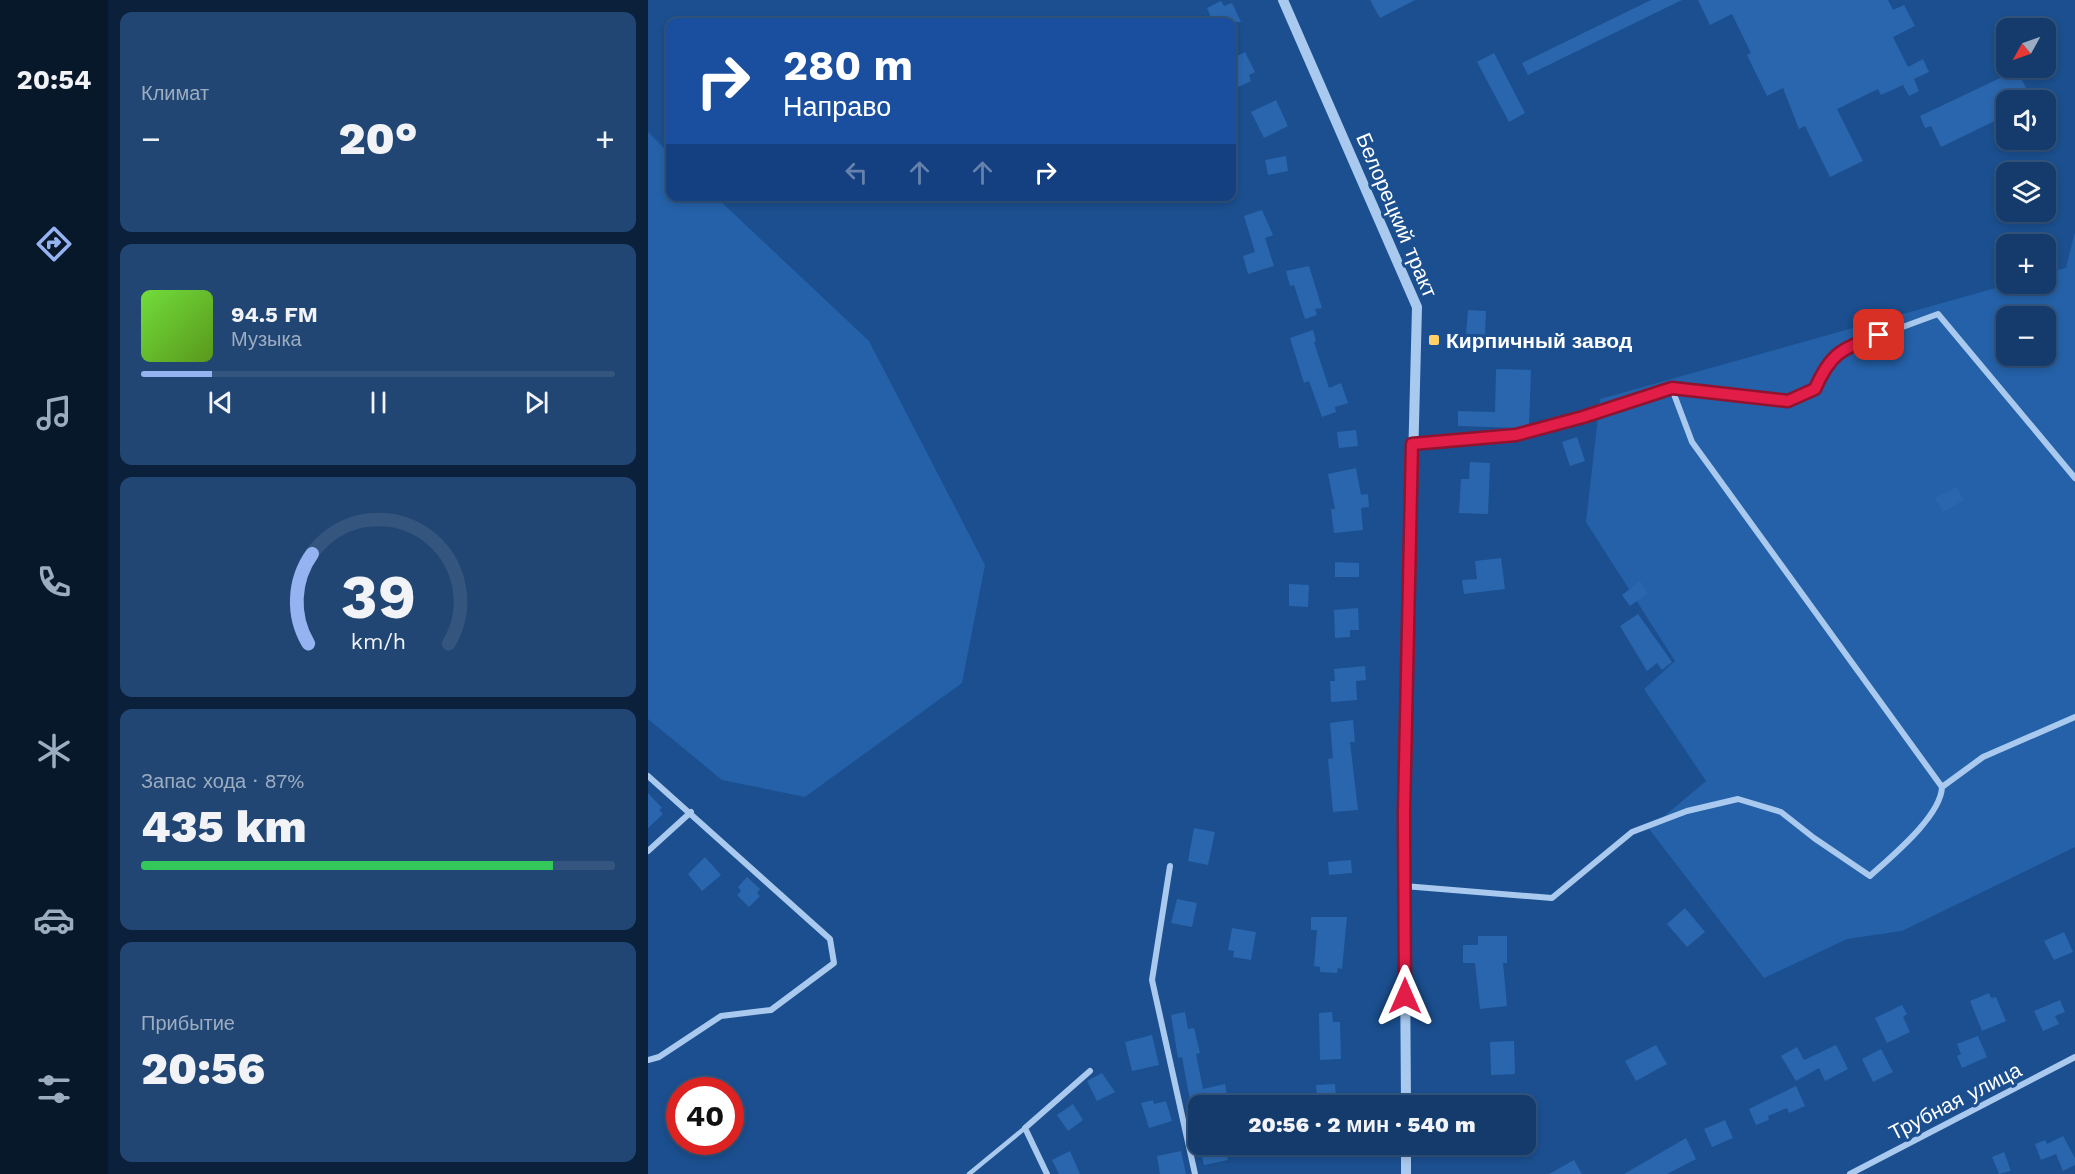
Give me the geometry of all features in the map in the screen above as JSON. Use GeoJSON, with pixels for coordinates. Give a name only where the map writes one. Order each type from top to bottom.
{"type":"FeatureCollection","features":[{"type":"Feature","properties":{"kind":"street","name":"Белорецкий тракт"},"geometry":{"type":"LineString","coordinates":[[1283,0],[1417,307],[1412,444],[1404,886],[1406,1095]]}},
{"type":"Feature","properties":{"kind":"street"},"geometry":{"type":"LineString","coordinates":[[1412,444],[1516,435],[1583,417],[1672,388],[1788,401],[1815,389],[1826,365],[1840,350],[1938,314],[2075,478]]}},
{"type":"Feature","properties":{"kind":"street"},"geometry":{"type":"LineString","coordinates":[[1404,886],[1552,897],[1632,832],[1686,811],[1738,799],[1781,812],[1814,838],[1870,876],[1912,838],[1942,797],[1942,787],[1692,442],[1672,388]]}},
{"type":"Feature","properties":{"kind":"street"},"geometry":{"type":"LineString","coordinates":[[1942,787],[1983,757],[2075,717]]}},
{"type":"Feature","properties":{"kind":"street"},"geometry":{"type":"LineString","coordinates":[[648,776],[691,812],[830,939],[834,963],[771,1010],[721,1016],[659,1057],[648,1060]]}},
{"type":"Feature","properties":{"kind":"street"},"geometry":{"type":"LineString","coordinates":[[648,851],[691,812]]}},
{"type":"Feature","properties":{"kind":"street"},"geometry":{"type":"LineString","coordinates":[[1170,866],[1152,980],[1195,1174]]}},
{"type":"Feature","properties":{"kind":"street","name":"Трубная улица"},"geometry":{"type":"LineString","coordinates":[[1850,1174],[2075,1057]]}},
{"type":"Feature","properties":{"kind":"street"},"geometry":{"type":"LineString","coordinates":[[1047,1174],[1025,1128],[1090,1071]]}},
{"type":"Feature","properties":{"kind":"street"},"geometry":{"type":"LineString","coordinates":[[1406,1155],[1406,1174]]}},
{"type":"Feature","properties":{"kind":"lane"},"geometry":{"type":"LineString","coordinates":[[969,1174],[1025,1128]]}},
{"type":"Feature","properties":{"kind":"shaded area"},"geometry":{"type":"Polygon","coordinates":[[[648,132],[666,150],[666,201],[720,201],[869,341],[985,565],[962,683],[805,797],[722,780],[648,719],[648,132]]]}},
{"type":"Feature","properties":{"kind":"shaded area"},"geometry":{"type":"Polygon","coordinates":[[[2075,231],[2075,847],[1902,931],[1847,939],[1764,978],[1649,829],[1706,781],[1644,689],[1675,661],[1586,522],[1600,399],[1996,288],[1996,294],[2056,294],[2056,270],[2066,268],[2075,231]]]}},
{"type":"Feature","properties":{"kind":"building"},"geometry":{"type":"Polygon","coordinates":[[[1370,0],[1415,0],[1380,18],[1370,0]]]}},
{"type":"Feature","properties":{"kind":"building"},"geometry":{"type":"Polygon","coordinates":[[[1651,0],[1682,0],[1528,75],[1522,63],[1651,0]]]}},
{"type":"Feature","properties":{"kind":"building"},"geometry":{"type":"Polygon","coordinates":[[[1698,0],[1888,0],[1893,10],[1904,5],[1915,26],[1893,37],[1908,67],[1923,59],[1929,72],[1914,79],[1919,91],[1909,96],[1903,85],[1881,95],[1878,89],[1837,109],[1863,161],[1830,177],[1805,126],[1799,129],[1783,88],[1767,96],[1747,55],[1751,53],[1732,14],[1710,25],[1698,0]]]}},
{"type":"Feature","properties":{"kind":"building"},"geometry":{"type":"Polygon","coordinates":[[[1221,1],[1224,6],[1232,3],[1241,22],[1236,22],[1236,18],[1211,18],[1207,8],[1221,1]]]}},
{"type":"Feature","properties":{"kind":"building"},"geometry":{"type":"Polygon","coordinates":[[[1245,52],[1255,72],[1249,75],[1251,81],[1236,88],[1236,66],[1236,56],[1245,52]]]}},
{"type":"Feature","properties":{"kind":"building"},"geometry":{"type":"Polygon","coordinates":[[[1494,53],[1525,113],[1509,122],[1477,62],[1494,53]]]}},
{"type":"Feature","properties":{"kind":"building"},"geometry":{"type":"Polygon","coordinates":[[[2000,78],[2021,78],[2027,90],[1996,90],[1996,120],[1941,147],[1931,126],[1925,128],[1920,116],[2000,78]]]}},
{"type":"Feature","properties":{"kind":"building"},"geometry":{"type":"Polygon","coordinates":[[[1276,100],[1288,126],[1264,138],[1251,112],[1276,100]]]}},
{"type":"Feature","properties":{"kind":"building"},"geometry":{"type":"Polygon","coordinates":[[[1286,156],[1288,171],[1268,175],[1265,160],[1286,156]]]}},
{"type":"Feature","properties":{"kind":"building"},"geometry":{"type":"Polygon","coordinates":[[[1262,210],[1273,235],[1265,238],[1274,266],[1248,274],[1243,256],[1255,252],[1244,216],[1262,210]]]}},
{"type":"Feature","properties":{"kind":"building"},"geometry":{"type":"Polygon","coordinates":[[[1309,266],[1322,308],[1315,309],[1317,315],[1305,319],[1294,285],[1290,286],[1286,271],[1309,266]]]}},
{"type":"Feature","properties":{"kind":"building"},"geometry":{"type":"Polygon","coordinates":[[[1468,310],[1486,311],[1485,335],[1466,334],[1468,310]]]}},
{"type":"Feature","properties":{"kind":"building"},"geometry":{"type":"Polygon","coordinates":[[[1313,330],[1316,341],[1314,342],[1329,388],[1341,383],[1348,403],[1335,407],[1336,412],[1322,417],[1309,381],[1304,383],[1290,338],[1313,330]]]}},
{"type":"Feature","properties":{"kind":"building"},"geometry":{"type":"Polygon","coordinates":[[[1496,369],[1531,370],[1529,426],[1521,428],[1458,426],[1458,411],[1495,412],[1496,369]]]}},
{"type":"Feature","properties":{"kind":"building"},"geometry":{"type":"Polygon","coordinates":[[[1356,430],[1358,446],[1339,448],[1337,432],[1356,430]]]}},
{"type":"Feature","properties":{"kind":"building"},"geometry":{"type":"Polygon","coordinates":[[[1577,437],[1585,461],[1570,466],[1562,442],[1577,437]]]}},
{"type":"Feature","properties":{"kind":"building"},"geometry":{"type":"Polygon","coordinates":[[[1470,462],[1490,463],[1488,514],[1459,513],[1461,479],[1469,479],[1470,462]]]}},
{"type":"Feature","properties":{"kind":"building"},"geometry":{"type":"Polygon","coordinates":[[[1356,468],[1361,495],[1368,494],[1369,507],[1361,508],[1363,530],[1334,533],[1331,509],[1335,509],[1328,474],[1356,468]]]}},
{"type":"Feature","properties":{"kind":"building"},"geometry":{"type":"Polygon","coordinates":[[[1956,487],[1964,500],[1943,512],[1935,498],[1956,487]]]}},
{"type":"Feature","properties":{"kind":"building"},"geometry":{"type":"Polygon","coordinates":[[[1501,558],[1505,589],[1464,594],[1462,580],[1477,579],[1475,561],[1501,558]]]}},
{"type":"Feature","properties":{"kind":"building"},"geometry":{"type":"Polygon","coordinates":[[[1335,562],[1359,563],[1359,577],[1335,577],[1335,562]]]}},
{"type":"Feature","properties":{"kind":"building"},"geometry":{"type":"Polygon","coordinates":[[[1640,581],[1648,593],[1630,606],[1622,595],[1640,581]]]}},
{"type":"Feature","properties":{"kind":"building"},"geometry":{"type":"Polygon","coordinates":[[[1289,584],[1309,585],[1308,607],[1289,606],[1289,584]]]}},
{"type":"Feature","properties":{"kind":"building"},"geometry":{"type":"Polygon","coordinates":[[[1358,608],[1359,630],[1350,630],[1350,637],[1335,638],[1334,610],[1358,608]]]}},
{"type":"Feature","properties":{"kind":"building"},"geometry":{"type":"Polygon","coordinates":[[[1638,614],[1672,662],[1662,670],[1657,663],[1647,671],[1620,626],[1638,614]]]}},
{"type":"Feature","properties":{"kind":"building"},"geometry":{"type":"Polygon","coordinates":[[[1365,666],[1366,680],[1356,681],[1357,700],[1331,702],[1330,681],[1335,681],[1334,669],[1365,666]]]}},
{"type":"Feature","properties":{"kind":"building"},"geometry":{"type":"Polygon","coordinates":[[[1353,720],[1355,742],[1350,742],[1358,810],[1333,812],[1328,759],[1333,758],[1330,723],[1353,720]]]}},
{"type":"Feature","properties":{"kind":"building"},"geometry":{"type":"Polygon","coordinates":[[[648,793],[662,808],[659,810],[663,814],[648,828],[648,793]]]}},
{"type":"Feature","properties":{"kind":"building"},"geometry":{"type":"Polygon","coordinates":[[[1194,828],[1215,832],[1208,865],[1188,861],[1194,828]]]}},
{"type":"Feature","properties":{"kind":"building"},"geometry":{"type":"Polygon","coordinates":[[[705,857],[721,875],[702,891],[688,874],[705,857]]]}},
{"type":"Feature","properties":{"kind":"building"},"geometry":{"type":"Polygon","coordinates":[[[1351,860],[1352,873],[1329,875],[1328,862],[1351,860]]]}},
{"type":"Feature","properties":{"kind":"building"},"geometry":{"type":"Polygon","coordinates":[[[747,877],[760,889],[757,893],[760,896],[749,907],[737,895],[741,891],[738,887],[747,877]]]}},
{"type":"Feature","properties":{"kind":"building"},"geometry":{"type":"Polygon","coordinates":[[[1177,899],[1197,903],[1192,927],[1171,923],[1177,899]]]}},
{"type":"Feature","properties":{"kind":"building"},"geometry":{"type":"Polygon","coordinates":[[[1685,908],[1705,932],[1687,947],[1667,924],[1685,908]]]}},
{"type":"Feature","properties":{"kind":"building"},"geometry":{"type":"Polygon","coordinates":[[[1311,917],[1347,917],[1342,969],[1338,968],[1337,973],[1320,972],[1320,967],[1314,966],[1317,930],[1311,930],[1311,917]]]}},
{"type":"Feature","properties":{"kind":"building"},"geometry":{"type":"Polygon","coordinates":[[[1232,928],[1256,932],[1251,960],[1233,957],[1234,951],[1228,950],[1232,928]]]}},
{"type":"Feature","properties":{"kind":"building"},"geometry":{"type":"Polygon","coordinates":[[[2064,932],[2073,952],[2054,960],[2044,941],[2064,932]]]}},
{"type":"Feature","properties":{"kind":"building"},"geometry":{"type":"Polygon","coordinates":[[[1478,936],[1507,936],[1507,963],[1503,963],[1507,1006],[1480,1009],[1475,963],[1463,963],[1463,945],[1478,945],[1478,936]]]}},
{"type":"Feature","properties":{"kind":"building"},"geometry":{"type":"Polygon","coordinates":[[[1989,993],[1991,998],[1996,997],[2006,1021],[1982,1031],[1970,1001],[1989,993]]]}},
{"type":"Feature","properties":{"kind":"building"},"geometry":{"type":"Polygon","coordinates":[[[2060,1000],[2065,1012],[2055,1016],[2059,1024],[2043,1031],[2034,1011],[2060,1000]]]}},
{"type":"Feature","properties":{"kind":"building"},"geometry":{"type":"Polygon","coordinates":[[[1902,1005],[1907,1014],[1903,1017],[1910,1032],[1887,1043],[1875,1018],[1902,1005]]]}},
{"type":"Feature","properties":{"kind":"building"},"geometry":{"type":"Polygon","coordinates":[[[1185,1012],[1188,1029],[1194,1028],[1200,1053],[1196,1054],[1203,1089],[1225,1084],[1227,1094],[1189,1095],[1182,1057],[1178,1058],[1171,1015],[1185,1012]]]}},
{"type":"Feature","properties":{"kind":"building"},"geometry":{"type":"Polygon","coordinates":[[[1332,1012],[1333,1022],[1340,1022],[1341,1059],[1320,1060],[1319,1013],[1332,1012]]]}},
{"type":"Feature","properties":{"kind":"building"},"geometry":{"type":"Polygon","coordinates":[[[1152,1035],[1159,1065],[1132,1071],[1125,1042],[1152,1035]]]}},
{"type":"Feature","properties":{"kind":"building"},"geometry":{"type":"Polygon","coordinates":[[[1978,1036],[1987,1057],[1962,1068],[1957,1056],[1961,1054],[1957,1044],[1978,1036]]]}},
{"type":"Feature","properties":{"kind":"building"},"geometry":{"type":"Polygon","coordinates":[[[1514,1041],[1515,1074],[1491,1075],[1490,1042],[1514,1041]]]}},
{"type":"Feature","properties":{"kind":"building"},"geometry":{"type":"Polygon","coordinates":[[[1656,1045],[1667,1064],[1636,1081],[1625,1061],[1656,1045]]]}},
{"type":"Feature","properties":{"kind":"building"},"geometry":{"type":"Polygon","coordinates":[[[1836,1045],[1848,1069],[1825,1081],[1819,1068],[1796,1081],[1781,1056],[1797,1047],[1804,1060],[1836,1045]]]}},
{"type":"Feature","properties":{"kind":"building"},"geometry":{"type":"Polygon","coordinates":[[[1881,1049],[1893,1072],[1873,1082],[1862,1059],[1881,1049]]]}},
{"type":"Feature","properties":{"kind":"building"},"geometry":{"type":"Polygon","coordinates":[[[1102,1073],[1115,1092],[1097,1101],[1087,1081],[1102,1073]]]}},
{"type":"Feature","properties":{"kind":"building"},"geometry":{"type":"Polygon","coordinates":[[[1335,1084],[1336,1095],[1317,1095],[1316,1085],[1335,1084]]]}},
{"type":"Feature","properties":{"kind":"building"},"geometry":{"type":"Polygon","coordinates":[[[1796,1086],[1805,1106],[1789,1113],[1787,1108],[1768,1116],[1769,1120],[1756,1125],[1749,1109],[1796,1086]]]}},
{"type":"Feature","properties":{"kind":"building"},"geometry":{"type":"Polygon","coordinates":[[[1153,1100],[1154,1104],[1166,1101],[1172,1121],[1149,1128],[1141,1103],[1153,1100]]]}},
{"type":"Feature","properties":{"kind":"building"},"geometry":{"type":"Polygon","coordinates":[[[1073,1104],[1083,1120],[1068,1131],[1057,1115],[1073,1104]]]}},
{"type":"Feature","properties":{"kind":"building"},"geometry":{"type":"Polygon","coordinates":[[[1725,1120],[1733,1138],[1712,1147],[1704,1129],[1725,1120]]]}},
{"type":"Feature","properties":{"kind":"building"},"geometry":{"type":"Polygon","coordinates":[[[2063,1136],[2075,1158],[2075,1165],[2063,1171],[2056,1154],[2041,1160],[2035,1144],[2045,1140],[2047,1144],[2063,1136]]]}},
{"type":"Feature","properties":{"kind":"building"},"geometry":{"type":"Polygon","coordinates":[[[1686,1138],[1696,1159],[1667,1174],[1624,1174],[1686,1138]]]}},
{"type":"Feature","properties":{"kind":"building"},"geometry":{"type":"Polygon","coordinates":[[[1070,1151],[1080,1174],[1059,1174],[1052,1160],[1070,1151]]]}},
{"type":"Feature","properties":{"kind":"building"},"geometry":{"type":"Polygon","coordinates":[[[1181,1151],[1186,1174],[1160,1174],[1157,1156],[1181,1151]]]}},
{"type":"Feature","properties":{"kind":"building"},"geometry":{"type":"Polygon","coordinates":[[[2004,1152],[2011,1171],[1999,1174],[1992,1157],[2004,1152]]]}},
{"type":"Feature","properties":{"kind":"building"},"geometry":{"type":"Polygon","coordinates":[[[1202,1155],[1227,1155],[1228,1160],[1204,1165],[1202,1155]]]}},
{"type":"Feature","properties":{"kind":"building"},"geometry":{"type":"Polygon","coordinates":[[[1574,1160],[1582,1174],[1549,1174],[1574,1160]]]}},
{"type":"Feature","properties":{"kind":"place","name":"Кирпичный завод"},"geometry":{"type":"Point","coordinates":[1434,340]}},
{"type":"Feature","properties":{"kind":"route"},"geometry":{"type":"LineString","coordinates":[[1405,996],[1404,813],[1412,444],[1516,435],[1583,417],[1672,388],[1788,401],[1815,389],[1826,365],[1840,350],[1879,335]]}}]}
